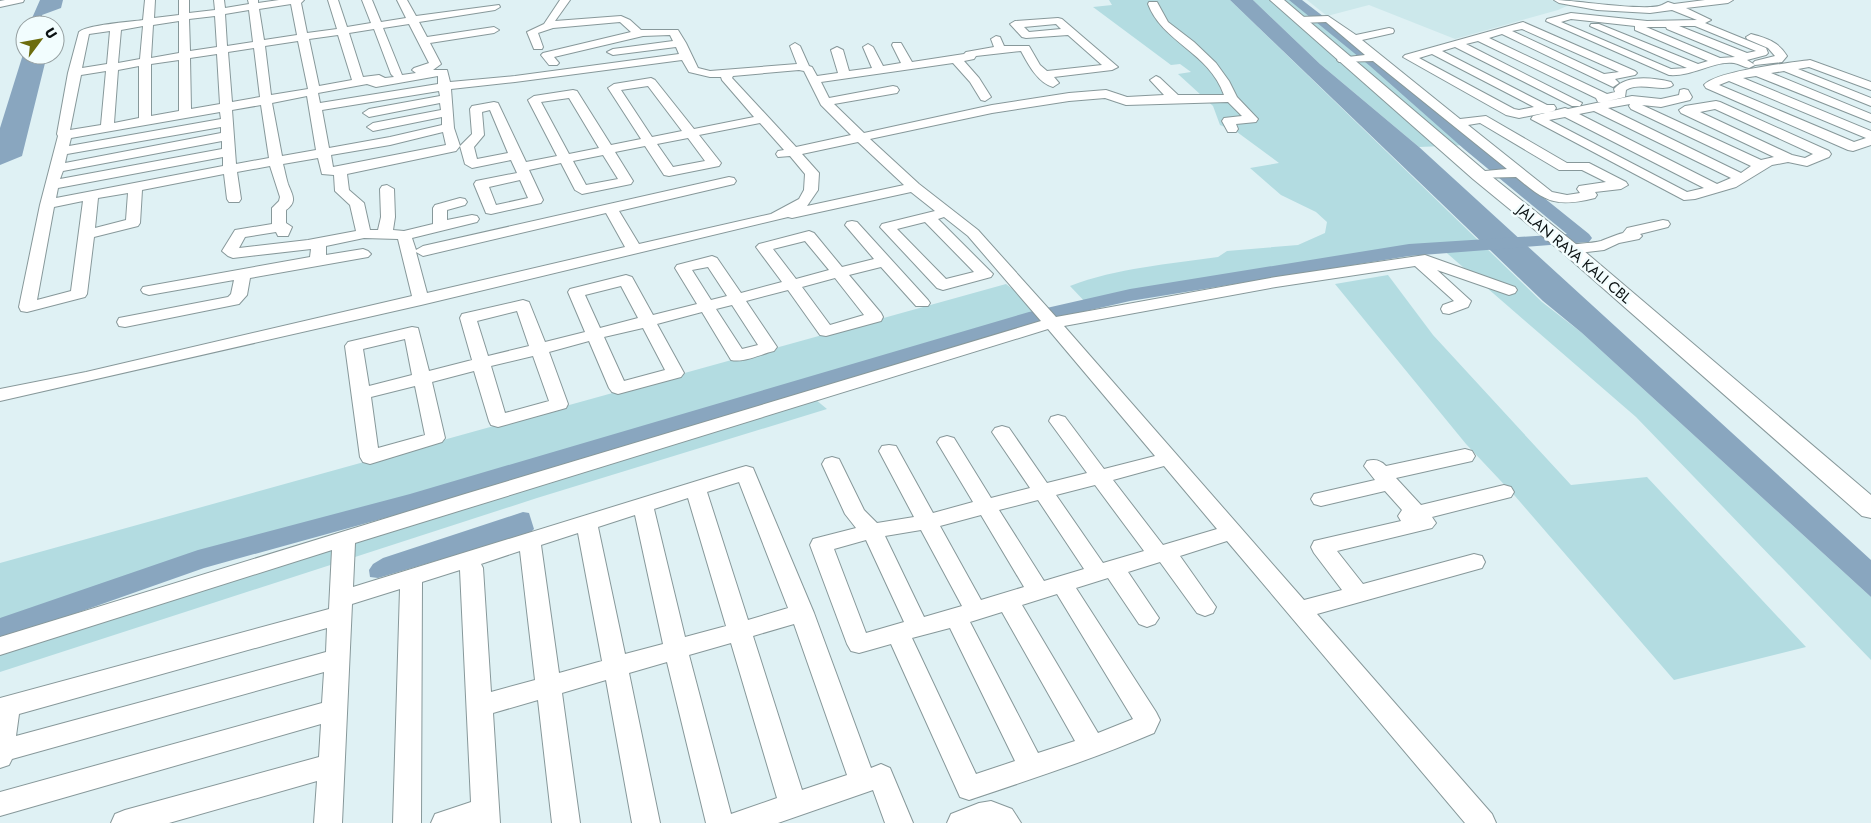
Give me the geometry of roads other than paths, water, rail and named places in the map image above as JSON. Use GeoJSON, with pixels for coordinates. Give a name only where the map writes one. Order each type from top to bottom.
{"type":"FeatureCollection","features":[{"type":"Feature","properties":{"kind":"main road","name":"JALAN RAYA KALI CBL"},"geometry":{"type":"LineString","coordinates":[[1276,0],[1312,20],[1511,170],[1576,248],[1871,510]]}},
{"type":"Feature","properties":{"kind":"street"},"geometry":{"type":"LineString","coordinates":[[0,4],[19,0]]}},
{"type":"Feature","properties":{"kind":"street"},"geometry":{"type":"LineString","coordinates":[[146,121],[145,62],[150,0]]}},
{"type":"Feature","properties":{"kind":"street"},"geometry":{"type":"LineString","coordinates":[[184,0],[186,55],[185,114]]}},
{"type":"Feature","properties":{"kind":"street"},"geometry":{"type":"LineString","coordinates":[[295,0],[327,171],[340,171],[451,148],[443,72],[376,83],[363,80]]}},
{"type":"Feature","properties":{"kind":"street"},"geometry":{"type":"LineString","coordinates":[[91,196],[79,294],[27,306],[52,185],[65,135],[63,134],[83,33],[184,16],[219,6],[300,0]]}},
{"type":"Feature","properties":{"kind":"street"},"geometry":{"type":"LineString","coordinates":[[333,0],[342,31],[363,80]]}},
{"type":"Feature","properties":{"kind":"street"},"geometry":{"type":"LineString","coordinates":[[367,0],[397,74]]}},
{"type":"Feature","properties":{"kind":"street"},"geometry":{"type":"LineString","coordinates":[[65,135],[267,100],[435,66],[402,0]]}},
{"type":"Feature","properties":{"kind":"street"},"geometry":{"type":"LineString","coordinates":[[472,0],[478,10]]}},
{"type":"Feature","properties":{"kind":"street"},"geometry":{"type":"LineString","coordinates":[[551,25],[549,23],[564,0]]}},
{"type":"Feature","properties":{"kind":"street"},"geometry":{"type":"LineString","coordinates":[[1560,0],[1615,9],[1650,10],[1700,0]]}},
{"type":"Feature","properties":{"kind":"street"},"geometry":{"type":"LineString","coordinates":[[1573,0],[1629,7],[1672,6],[1728,0]]}},
{"type":"Feature","properties":{"kind":"street"},"geometry":{"type":"LineString","coordinates":[[254,3],[276,161],[282,190],[287,197],[286,203],[279,208],[280,227]]}},
{"type":"Feature","properties":{"kind":"street"},"geometry":{"type":"LineString","coordinates":[[1153,4],[1158,18],[1205,58],[1228,88],[1231,98],[1252,119],[1228,121],[1232,129]]}},
{"type":"Feature","properties":{"kind":"street"},"geometry":{"type":"LineString","coordinates":[[219,6],[230,169],[234,199]]}},
{"type":"Feature","properties":{"kind":"street"},"geometry":{"type":"LineString","coordinates":[[1501,30],[1622,87],[1646,82],[1667,85],[1670,90],[1684,89],[1704,75],[1728,67],[1749,67],[1778,60],[1781,56],[1779,50],[1772,45],[1672,6]]}},
{"type":"Feature","properties":{"kind":"street"},"geometry":{"type":"LineString","coordinates":[[74,73],[412,20],[446,11],[478,10],[495,7]]}},
{"type":"Feature","properties":{"kind":"street"},"geometry":{"type":"LineString","coordinates":[[1695,67],[1681,73],[1669,72],[1551,21],[1571,16],[1625,23],[1696,23],[1762,50],[1762,53],[1758,55],[1749,67]]}},
{"type":"Feature","properties":{"kind":"street"},"geometry":{"type":"LineString","coordinates":[[1571,16],[1695,67],[1784,67],[1810,63],[1871,86]]}},
{"type":"Feature","properties":{"kind":"street"},"geometry":{"type":"LineString","coordinates":[[423,41],[498,18]]}},
{"type":"Feature","properties":{"kind":"street"},"geometry":{"type":"LineString","coordinates":[[538,46],[532,32],[551,25],[579,28],[621,19],[629,23],[636,32],[643,33]]}},
{"type":"Feature","properties":{"kind":"street"},"geometry":{"type":"LineString","coordinates":[[1312,20],[1328,19],[1354,40],[1363,58],[1443,113],[1511,170],[1547,196],[1567,199],[1590,195],[1584,189],[1621,185],[1584,166],[1567,168],[1553,162],[1468,110],[1443,113]]}},
{"type":"Feature","properties":{"kind":"street"},"geometry":{"type":"LineString","coordinates":[[1625,23],[1728,67],[1869,136],[1853,147],[1710,86],[1719,80],[1728,67]]}},
{"type":"Feature","properties":{"kind":"street"},"geometry":{"type":"LineString","coordinates":[[1664,24],[1749,67],[1871,118]]}},
{"type":"Feature","properties":{"kind":"street"},"geometry":{"type":"LineString","coordinates":[[1603,78],[1631,73],[1527,26],[1520,25],[1408,57],[1510,112],[1519,114],[1576,104],[1683,100],[1686,97],[1684,89]]}},
{"type":"Feature","properties":{"kind":"street"},"geometry":{"type":"LineString","coordinates":[[107,128],[116,26]]}},
{"type":"Feature","properties":{"kind":"street"},"geometry":{"type":"LineString","coordinates":[[423,41],[494,30]]}},
{"type":"Feature","properties":{"kind":"street"},"geometry":{"type":"LineString","coordinates":[[552,63],[547,54],[643,33],[672,31],[681,44],[693,70],[710,74],[804,68],[809,70],[825,102],[860,138],[914,187],[973,234],[1384,706],[1482,823]]}},
{"type":"Feature","properties":{"kind":"street"},"geometry":{"type":"LineString","coordinates":[[1354,40],[1389,31]]}},
{"type":"Feature","properties":{"kind":"street"},"geometry":{"type":"LineString","coordinates":[[1045,75],[1112,67],[1069,32]]}},
{"type":"Feature","properties":{"kind":"street"},"geometry":{"type":"LineString","coordinates":[[1478,37],[1741,178]]}},
{"type":"Feature","properties":{"kind":"street"},"geometry":{"type":"LineString","coordinates":[[423,41],[478,42]]}},
{"type":"Feature","properties":{"kind":"street"},"geometry":{"type":"LineString","coordinates":[[1455,43],[1576,104]]}},
{"type":"Feature","properties":{"kind":"street"},"geometry":{"type":"LineString","coordinates":[[592,45],[598,55],[681,44]]}},
{"type":"Feature","properties":{"kind":"street"},"geometry":{"type":"LineString","coordinates":[[813,79],[956,58],[968,58],[970,57],[969,54],[998,44],[1025,48],[1035,67],[1069,97]]}},
{"type":"Feature","properties":{"kind":"street"},"geometry":{"type":"LineString","coordinates":[[813,79],[908,65],[897,45]]}},
{"type":"Feature","properties":{"kind":"street"},"geometry":{"type":"LineString","coordinates":[[795,46],[804,68]]}},
{"type":"Feature","properties":{"kind":"street"},"geometry":{"type":"LineString","coordinates":[[868,47],[878,69]]}},
{"type":"Feature","properties":{"kind":"street"},"geometry":{"type":"LineString","coordinates":[[837,50],[844,73]]}},
{"type":"Feature","properties":{"kind":"street"},"geometry":{"type":"LineString","coordinates":[[1432,50],[1546,109]]}},
{"type":"Feature","properties":{"kind":"street"},"geometry":{"type":"LineString","coordinates":[[604,54],[615,66]]}},
{"type":"Feature","properties":{"kind":"street"},"geometry":{"type":"LineString","coordinates":[[316,107],[364,98],[446,92],[686,56]]}},
{"type":"Feature","properties":{"kind":"street"},"geometry":{"type":"LineString","coordinates":[[956,58],[975,80],[985,97]]}},
{"type":"Feature","properties":{"kind":"street"},"geometry":{"type":"LineString","coordinates":[[1784,67],[1871,102]]}},
{"type":"Feature","properties":{"kind":"street"},"geometry":{"type":"LineString","coordinates":[[728,73],[726,78],[756,120]]}},
{"type":"Feature","properties":{"kind":"street"},"geometry":{"type":"LineString","coordinates":[[710,74],[787,153],[812,173],[840,203]]}},
{"type":"Feature","properties":{"kind":"street"},"geometry":{"type":"LineString","coordinates":[[1156,80],[1166,102]]}},
{"type":"Feature","properties":{"kind":"street"},"geometry":{"type":"LineString","coordinates":[[651,82],[691,133],[714,163],[669,172],[614,88],[651,82]]}},
{"type":"Feature","properties":{"kind":"street"},"geometry":{"type":"LineString","coordinates":[[1622,87],[1620,89],[1621,94],[1600,102],[1537,119],[1678,194],[1690,196],[1731,184],[1760,165],[1788,158]]}},
{"type":"Feature","properties":{"kind":"street"},"geometry":{"type":"LineString","coordinates":[[825,102],[893,90]]}},
{"type":"Feature","properties":{"kind":"street"},"geometry":{"type":"LineString","coordinates":[[369,113],[446,92]]}},
{"type":"Feature","properties":{"kind":"street"},"geometry":{"type":"LineString","coordinates":[[574,94],[607,149],[626,181],[582,190],[534,100],[574,94]]}},
{"type":"Feature","properties":{"kind":"street"},"geometry":{"type":"LineString","coordinates":[[787,153],[992,109],[1069,97],[1106,94],[1126,101],[1166,102],[1231,98]]}},
{"type":"Feature","properties":{"kind":"street"},"geometry":{"type":"LineString","coordinates":[[364,98],[378,143]]}},
{"type":"Feature","properties":{"kind":"street"},"geometry":{"type":"LineString","coordinates":[[1625,101],[1760,165]]}},
{"type":"Feature","properties":{"kind":"street"},"geometry":{"type":"LineString","coordinates":[[1669,102],[1688,111],[1788,158],[1807,162],[1824,154],[1716,105],[1688,111]]}},
{"type":"Feature","properties":{"kind":"street"},"geometry":{"type":"LineString","coordinates":[[373,127],[448,112]]}},
{"type":"Feature","properties":{"kind":"street"},"geometry":{"type":"LineString","coordinates":[[1565,112],[1717,189]]}},
{"type":"Feature","properties":{"kind":"street"},"geometry":{"type":"LineString","coordinates":[[1456,123],[1482,119]]}},
{"type":"Feature","properties":{"kind":"street"},"geometry":{"type":"LineString","coordinates":[[521,166],[491,133],[467,146],[472,164],[521,166],[756,120]]}},
{"type":"Feature","properties":{"kind":"street"},"geometry":{"type":"LineString","coordinates":[[61,151],[227,122]]}},
{"type":"Feature","properties":{"kind":"street"},"geometry":{"type":"LineString","coordinates":[[48,205],[448,128]]}},
{"type":"Feature","properties":{"kind":"street"},"geometry":{"type":"LineString","coordinates":[[57,168],[228,136]]}},
{"type":"Feature","properties":{"kind":"street"},"geometry":{"type":"LineString","coordinates":[[52,185],[229,152]]}},
{"type":"Feature","properties":{"kind":"street"},"geometry":{"type":"LineString","coordinates":[[0,395],[86,378],[632,246],[680,238],[770,213],[786,205],[799,195],[802,186],[800,175],[787,153]]}},
{"type":"Feature","properties":{"kind":"street"},"geometry":{"type":"LineString","coordinates":[[1511,170],[1553,162]]}},
{"type":"Feature","properties":{"kind":"street"},"geometry":{"type":"LineString","coordinates":[[718,167],[740,194]]}},
{"type":"Feature","properties":{"kind":"street"},"geometry":{"type":"LineString","coordinates":[[340,171],[342,192],[357,203],[364,234]]}},
{"type":"Feature","properties":{"kind":"street"},"geometry":{"type":"LineString","coordinates":[[776,217],[796,208],[809,197],[814,186],[812,173]]}},
{"type":"Feature","properties":{"kind":"street"},"geometry":{"type":"LineString","coordinates":[[669,178],[688,205]]}},
{"type":"Feature","properties":{"kind":"street"},"geometry":{"type":"LineString","coordinates":[[297,246],[299,236],[285,235],[285,228],[280,227],[238,234],[230,251],[297,246],[364,234],[385,234],[418,247],[484,245],[541,232],[591,213],[629,202],[729,181]]}},
{"type":"Feature","properties":{"kind":"street"},"geometry":{"type":"LineString","coordinates":[[86,234],[133,223],[135,187]]}},
{"type":"Feature","properties":{"kind":"street"},"geometry":{"type":"LineString","coordinates":[[0,386],[87,370],[914,187]]}},
{"type":"Feature","properties":{"kind":"street"},"geometry":{"type":"LineString","coordinates":[[620,188],[638,216]]}},
{"type":"Feature","properties":{"kind":"street"},"geometry":{"type":"LineString","coordinates":[[385,234],[388,217],[387,189]]}},
{"type":"Feature","properties":{"kind":"street"},"geometry":{"type":"LineString","coordinates":[[582,196],[599,226]]}},
{"type":"Feature","properties":{"kind":"street"},"geometry":{"type":"LineString","coordinates":[[440,227],[440,208],[460,202]]}},
{"type":"Feature","properties":{"kind":"street"},"geometry":{"type":"LineString","coordinates":[[530,207],[541,232]]}},
{"type":"Feature","properties":{"kind":"street"},"geometry":{"type":"LineString","coordinates":[[610,208],[632,246]]}},
{"type":"Feature","properties":{"kind":"street"},"geometry":{"type":"LineString","coordinates":[[928,217],[985,274],[944,285],[887,227],[928,217],[951,217]]}},
{"type":"Feature","properties":{"kind":"street"},"geometry":{"type":"LineString","coordinates":[[418,247],[440,227],[473,221],[484,245]]}},
{"type":"Feature","properties":{"kind":"street"},"geometry":{"type":"LineString","coordinates":[[1576,248],[1604,246],[1611,240],[1634,236],[1631,233],[1663,224]]}},
{"type":"Feature","properties":{"kind":"street"},"geometry":{"type":"LineString","coordinates":[[852,226],[922,303]]}},
{"type":"Feature","properties":{"kind":"street"},"geometry":{"type":"LineString","coordinates":[[809,236],[875,318],[826,331],[792,284],[764,247],[809,236]]}},
{"type":"Feature","properties":{"kind":"street"},"geometry":{"type":"LineString","coordinates":[[680,238],[699,264]]}},
{"type":"Feature","properties":{"kind":"street"},"geometry":{"type":"LineString","coordinates":[[315,261],[318,258],[319,243]]}},
{"type":"Feature","properties":{"kind":"street"},"geometry":{"type":"LineString","coordinates":[[418,247],[420,296]]}},
{"type":"Feature","properties":{"kind":"street"},"geometry":{"type":"LineString","coordinates":[[149,290],[363,254]]}},
{"type":"Feature","properties":{"kind":"street"},"geometry":{"type":"LineString","coordinates":[[0,646],[1047,317],[1425,260],[1509,290]]}},
{"type":"Feature","properties":{"kind":"street"},"geometry":{"type":"LineString","coordinates":[[712,261],[768,347],[737,356],[683,268],[699,264],[712,261]]}},
{"type":"Feature","properties":{"kind":"street"},"geometry":{"type":"LineString","coordinates":[[361,394],[884,261]]}},
{"type":"Feature","properties":{"kind":"street"},"geometry":{"type":"LineString","coordinates":[[1418,261],[1463,301],[1462,304],[1449,310]]}},
{"type":"Feature","properties":{"kind":"street"},"geometry":{"type":"LineString","coordinates":[[125,322],[233,301],[239,295],[243,274]]}},
{"type":"Feature","properties":{"kind":"street"},"geometry":{"type":"LineString","coordinates":[[626,280],[675,373],[618,388],[594,334],[576,292],[626,280]]}},
{"type":"Feature","properties":{"kind":"street"},"geometry":{"type":"LineString","coordinates":[[523,305],[559,404],[498,421],[481,364],[468,318],[523,305]]}},
{"type":"Feature","properties":{"kind":"street"},"geometry":{"type":"LineString","coordinates":[[412,332],[435,438],[370,457],[361,394],[354,346],[412,332]]}},
{"type":"Feature","properties":{"kind":"street"},"geometry":{"type":"LineString","coordinates":[[1058,421],[1099,476],[1205,607]]}},
{"type":"Feature","properties":{"kind":"street"},"geometry":{"type":"LineString","coordinates":[[1002,432],[1044,491],[1105,570],[1147,618]]}},
{"type":"Feature","properties":{"kind":"street"},"geometry":{"type":"LineString","coordinates":[[947,442],[1038,591]]}},
{"type":"Feature","properties":{"kind":"street"},"geometry":{"type":"LineString","coordinates":[[889,451],[926,522],[1032,768]]}},
{"type":"Feature","properties":{"kind":"street"},"geometry":{"type":"LineString","coordinates":[[1321,499],[1382,474],[1466,456]]}},
{"type":"Feature","properties":{"kind":"street"},"geometry":{"type":"LineString","coordinates":[[1167,459],[926,522],[872,531],[821,545],[859,644],[966,614],[1231,532]]}},
{"type":"Feature","properties":{"kind":"street"},"geometry":{"type":"LineString","coordinates":[[832,464],[855,514],[872,531],[908,631],[969,788],[1092,747],[1145,725],[1147,720],[1062,584]]}},
{"type":"Feature","properties":{"kind":"street"},"geometry":{"type":"LineString","coordinates":[[337,659],[0,754],[4,708],[340,607],[411,578],[746,473],[802,613],[863,783]]}},
{"type":"Feature","properties":{"kind":"street"},"geometry":{"type":"LineString","coordinates":[[1358,594],[1322,547],[1425,523],[1382,474]]}},
{"type":"Feature","properties":{"kind":"street"},"geometry":{"type":"LineString","coordinates":[[696,489],[793,806]]}},
{"type":"Feature","properties":{"kind":"street"},"geometry":{"type":"LineString","coordinates":[[1346,531],[1504,492]]}},
{"type":"Feature","properties":{"kind":"street"},"geometry":{"type":"LineString","coordinates":[[642,505],[676,650],[720,823]]}},
{"type":"Feature","properties":{"kind":"street"},"geometry":{"type":"LineString","coordinates":[[586,523],[646,823]]}},
{"type":"Feature","properties":{"kind":"street"},"geometry":{"type":"LineString","coordinates":[[328,823],[344,539]]}},
{"type":"Feature","properties":{"kind":"street"},"geometry":{"type":"LineString","coordinates":[[530,540],[566,823]]}},
{"type":"Feature","properties":{"kind":"street"},"geometry":{"type":"LineString","coordinates":[[445,823],[486,817],[472,568],[463,561]]}},
{"type":"Feature","properties":{"kind":"street"},"geometry":{"type":"LineString","coordinates":[[1300,610],[1474,562]]}},
{"type":"Feature","properties":{"kind":"street"},"geometry":{"type":"LineString","coordinates":[[407,823],[411,578]]}},
{"type":"Feature","properties":{"kind":"street"},"geometry":{"type":"LineString","coordinates":[[1007,600],[1092,747]]}},
{"type":"Feature","properties":{"kind":"street"},"geometry":{"type":"LineString","coordinates":[[480,706],[802,613]]}},
{"type":"Feature","properties":{"kind":"street"},"geometry":{"type":"LineString","coordinates":[[0,804],[334,710]]}},
{"type":"Feature","properties":{"kind":"street"},"geometry":{"type":"LineString","coordinates":[[125,823],[331,765]]}},
{"type":"Feature","properties":{"kind":"street"},"geometry":{"type":"LineString","coordinates":[[741,823],[881,776],[899,823]]}},
{"type":"Feature","properties":{"kind":"street"},"geometry":{"type":"LineString","coordinates":[[961,823],[989,813],[997,814],[1007,823]]}},
{"type":"Feature","properties":{"kind":"waterway"},"geometry":{"type":"LineString","coordinates":[[0,629],[198,560],[412,502],[1029,318],[1130,295],[1409,250],[1583,238],[1470,146],[1375,63],[1295,0]]}}]}
